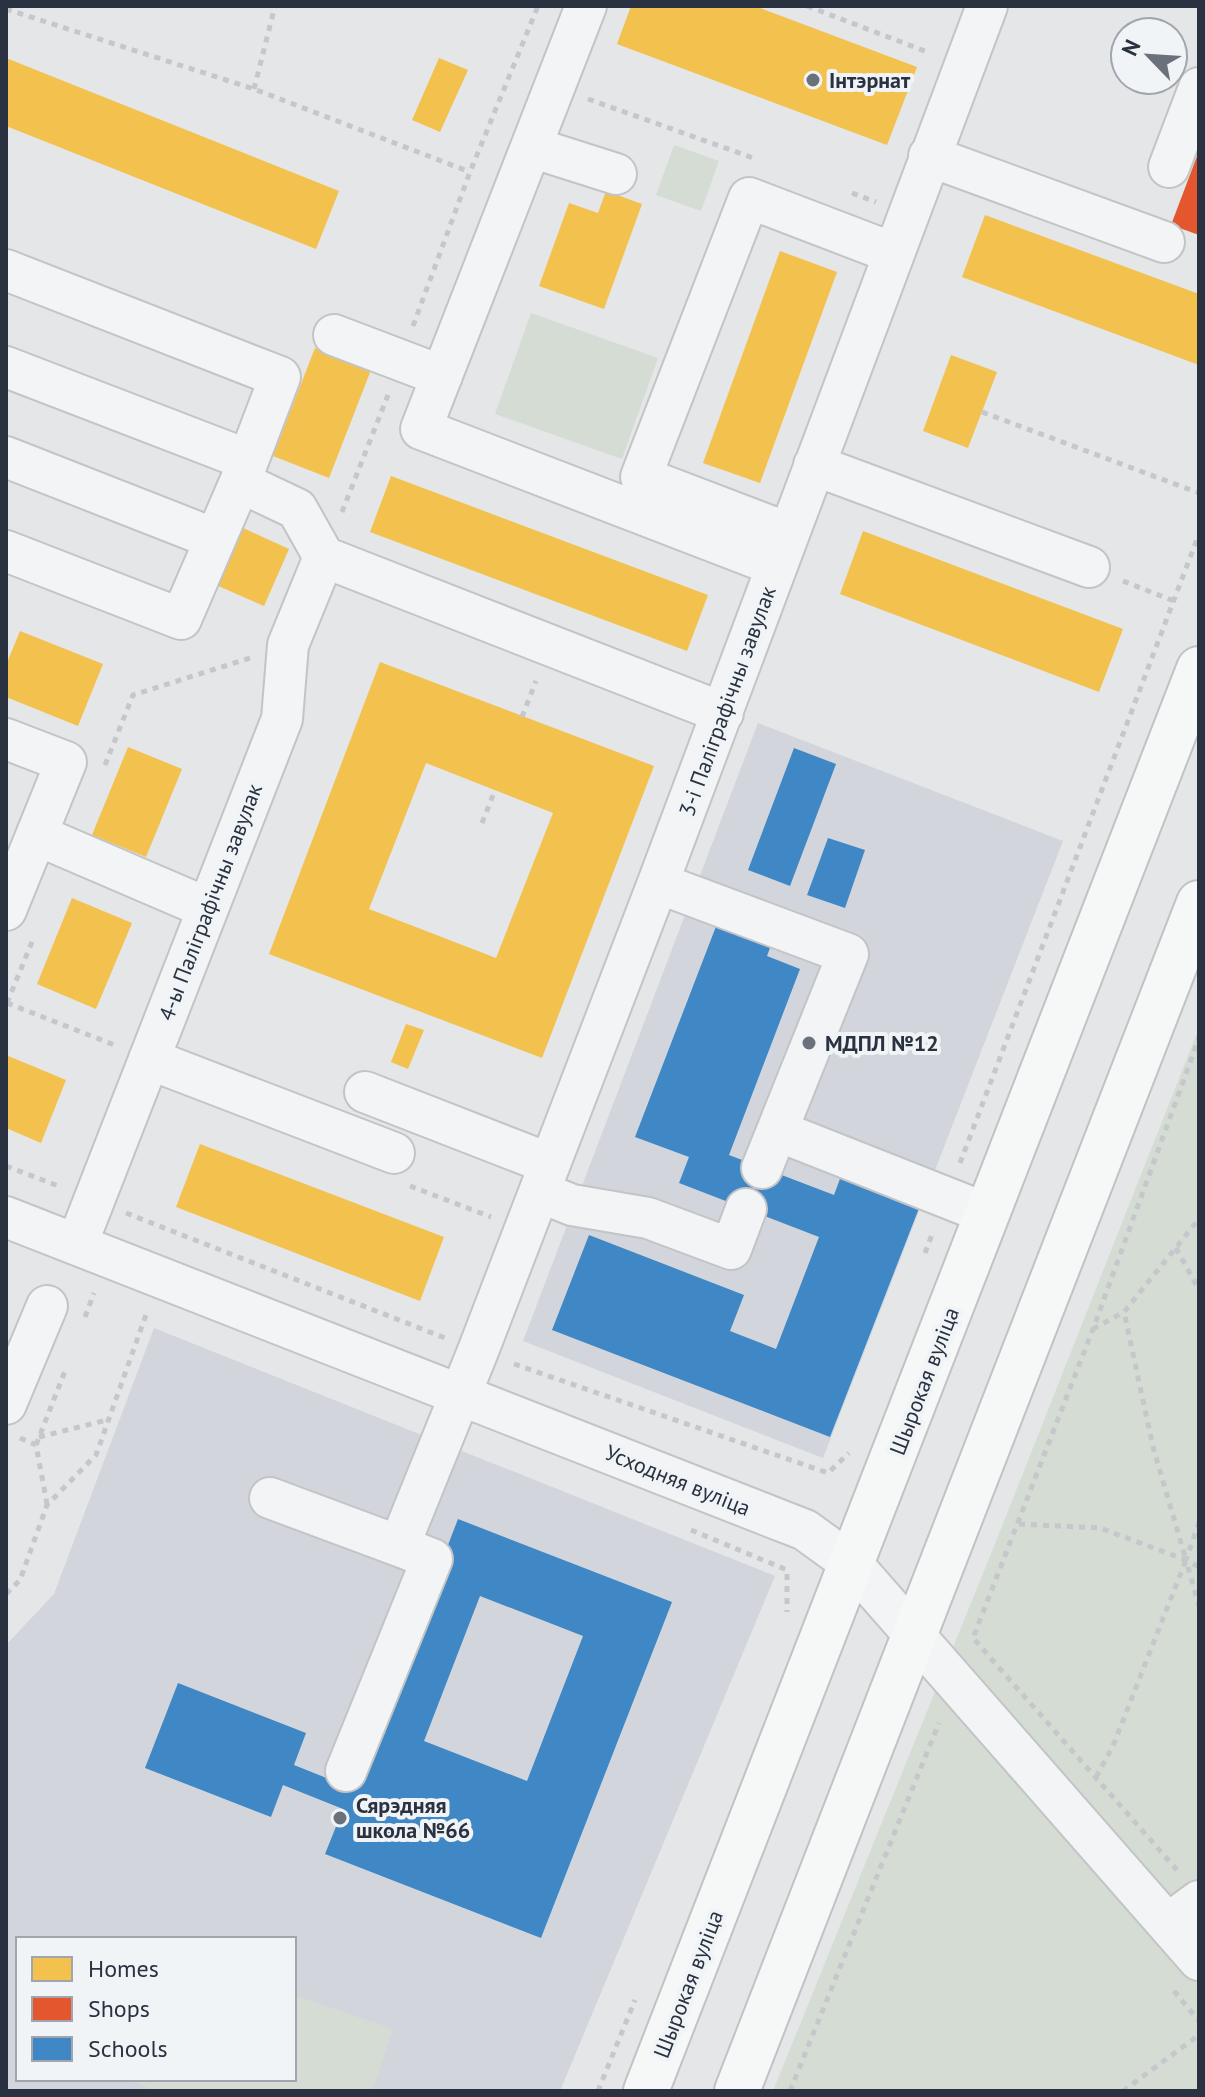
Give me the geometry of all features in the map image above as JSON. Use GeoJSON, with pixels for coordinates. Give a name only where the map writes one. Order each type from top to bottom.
{"type":"FeatureCollection","features":[{"type":"Feature","properties":{"kind":"main road","name":"Шырокая вуліца"},"geometry":{"type":"LineString","coordinates":[[646,2091],[1199,669]]}},
{"type":"Feature","properties":{"kind":"main road"},"geometry":{"type":"LineString","coordinates":[[737,2091],[1199,903]]}},
{"type":"Feature","properties":{"kind":"street"},"geometry":{"type":"LineString","coordinates":[[586,6],[421,429],[782,549]]}},
{"type":"Feature","properties":{"kind":"street","name":"3-і Паліграфічны завулак"},"geometry":{"type":"LineString","coordinates":[[399,1546],[478,1351],[723,713],[987,6]]}},
{"type":"Feature","properties":{"kind":"street"},"geometry":{"type":"LineString","coordinates":[[1169,167],[1199,88]]}},
{"type":"Feature","properties":{"kind":"street"},"geometry":{"type":"LineString","coordinates":[[531,147],[616,174]]}},
{"type":"Feature","properties":{"kind":"street"},"geometry":{"type":"LineString","coordinates":[[929,156],[1164,242]]}},
{"type":"Feature","properties":{"kind":"street"},"geometry":{"type":"LineString","coordinates":[[782,549],[641,477],[749,198],[893,253]]}},
{"type":"Feature","properties":{"kind":"street"},"geometry":{"type":"LineString","coordinates":[[6,270],[280,377],[181,619],[6,551]]}},
{"type":"Feature","properties":{"kind":"street"},"geometry":{"type":"LineString","coordinates":[[334,335],[442,376]]}},
{"type":"Feature","properties":{"kind":"street"},"geometry":{"type":"LineString","coordinates":[[6,367],[244,471],[297,509],[324,557],[723,713]]}},
{"type":"Feature","properties":{"kind":"street"},"geometry":{"type":"LineString","coordinates":[[6,457],[215,539]]}},
{"type":"Feature","properties":{"kind":"street"},"geometry":{"type":"LineString","coordinates":[[814,465],[1089,567]]}},
{"type":"Feature","properties":{"kind":"street","name":"4-ы Паліграфічны завулак"},"geometry":{"type":"LineString","coordinates":[[77,1244],[282,719],[288,645],[324,557]]}},
{"type":"Feature","properties":{"kind":"street"},"geometry":{"type":"LineString","coordinates":[[6,739],[66,762],[22,854],[21,921]]}},
{"type":"Feature","properties":{"kind":"street"},"geometry":{"type":"LineString","coordinates":[[22,854],[207,908]]}},
{"type":"Feature","properties":{"kind":"street"},"geometry":{"type":"LineString","coordinates":[[658,883],[848,954],[762,1168]]}},
{"type":"Feature","properties":{"kind":"street"},"geometry":{"type":"LineString","coordinates":[[149,1059],[394,1153]]}},
{"type":"Feature","properties":{"kind":"street"},"geometry":{"type":"LineString","coordinates":[[365,1092],[545,1178],[572,1205],[648,1218],[731,1249],[746,1209]]}},
{"type":"Feature","properties":{"kind":"street"},"geometry":{"type":"LineString","coordinates":[[778,1131],[988,1214]]}},
{"type":"Feature","properties":{"kind":"street","name":"Усходняя вуліца"},"geometry":{"type":"LineString","coordinates":[[6,1217],[805,1530],[852,1564],[915,1633],[1182,1898],[1199,1960]]}},
{"type":"Feature","properties":{"kind":"street"},"geometry":{"type":"LineString","coordinates":[[11,1420],[47,1306]]}},
{"type":"Feature","properties":{"kind":"street"},"geometry":{"type":"LineString","coordinates":[[270,1498],[432,1559],[346,1771]]}},
{"type":"Feature","properties":{"kind":"path"},"geometry":{"type":"LineString","coordinates":[[254,89],[275,6]]}},
{"type":"Feature","properties":{"kind":"path"},"geometry":{"type":"LineString","coordinates":[[324,557],[470,172],[538,6]]}},
{"type":"Feature","properties":{"kind":"path"},"geometry":{"type":"LineString","coordinates":[[807,6],[943,59]]}},
{"type":"Feature","properties":{"kind":"path"},"geometry":{"type":"LineString","coordinates":[[6,9],[254,89],[470,172]]}},
{"type":"Feature","properties":{"kind":"path"},"geometry":{"type":"LineString","coordinates":[[555,87],[760,160]]}},
{"type":"Feature","properties":{"kind":"path"},"geometry":{"type":"LineString","coordinates":[[848,192],[877,202]]}},
{"type":"Feature","properties":{"kind":"path"},"geometry":{"type":"LineString","coordinates":[[982,412],[1199,493]]}},
{"type":"Feature","properties":{"kind":"path"},"geometry":{"type":"LineString","coordinates":[[924,1255],[1199,534]]}},
{"type":"Feature","properties":{"kind":"path"},"geometry":{"type":"LineString","coordinates":[[1089,567],[1174,601]]}},
{"type":"Feature","properties":{"kind":"path"},"geometry":{"type":"LineString","coordinates":[[99,778],[133,695],[288,645]]}},
{"type":"Feature","properties":{"kind":"path"},"geometry":{"type":"LineString","coordinates":[[482,823],[495,790]]}},
{"type":"Feature","properties":{"kind":"path"},"geometry":{"type":"LineString","coordinates":[[21,921],[6,1002],[149,1059]]}},
{"type":"Feature","properties":{"kind":"path"},"geometry":{"type":"LineString","coordinates":[[1182,1898],[1096,1777],[973,1638],[1093,1329],[1199,1038]]}},
{"type":"Feature","properties":{"kind":"path"},"geometry":{"type":"LineString","coordinates":[[6,1166],[478,1351],[828,1473],[848,1456],[853,1442]]}},
{"type":"Feature","properties":{"kind":"path"},"geometry":{"type":"LineString","coordinates":[[1093,1329],[1124,1312],[1199,1219]]}},
{"type":"Feature","properties":{"kind":"path"},"geometry":{"type":"LineString","coordinates":[[1176,1248],[1199,1290]]}},
{"type":"Feature","properties":{"kind":"path"},"geometry":{"type":"LineString","coordinates":[[6,1594],[20,1580],[47,1505],[96,1455],[147,1311]]}},
{"type":"Feature","properties":{"kind":"path"},"geometry":{"type":"LineString","coordinates":[[1124,1312],[1153,1447],[1199,1606]]}},
{"type":"Feature","properties":{"kind":"path"},"geometry":{"type":"LineString","coordinates":[[11,1420],[36,1445],[47,1505]]}},
{"type":"Feature","properties":{"kind":"path"},"geometry":{"type":"LineString","coordinates":[[39,1437],[108,1420]]}},
{"type":"Feature","properties":{"kind":"path"},"geometry":{"type":"LineString","coordinates":[[1096,1777],[1113,1746],[1199,1522]]}},
{"type":"Feature","properties":{"kind":"path"},"geometry":{"type":"LineString","coordinates":[[1019,1524],[1100,1528],[1199,1567]]}},
{"type":"Feature","properties":{"kind":"path"},"geometry":{"type":"LineString","coordinates":[[790,2091],[942,1717]]}},
{"type":"Feature","properties":{"kind":"path"},"geometry":{"type":"LineString","coordinates":[[1123,2091],[1199,2035]]}},
{"type":"Feature","properties":{"kind":"shaded area"},"geometry":{"type":"Polygon","coordinates":[[[674,145],[719,161],[701,211],[656,195],[674,145]]]}},
{"type":"Feature","properties":{"kind":"shaded area"},"geometry":{"type":"Polygon","coordinates":[[[531,313],[658,358],[622,459],[495,414],[531,313]]]}},
{"type":"Feature","properties":{"kind":"shaded area","name":"МДПЛ №12"},"geometry":{"type":"Polygon","coordinates":[[[758,723],[1063,841],[823,1458],[523,1341],[758,723]]]}},
{"type":"Feature","properties":{"kind":"shaded area"},"geometry":{"type":"Polygon","coordinates":[[[1199,1028],[1199,2091],[773,2091],[999,1534],[1199,1028]]]}},
{"type":"Feature","properties":{"kind":"shaded area","name":"Сярэдняя школа №66"},"geometry":{"type":"Polygon","coordinates":[[[154,1328],[775,1576],[560,2091],[6,2091],[6,1645],[54,1594],[154,1328]]]}},
{"type":"Feature","properties":{"kind":"shaded area"},"geometry":{"type":"Polygon","coordinates":[[[296,1996],[393,2029],[372,2091],[158,2091],[130,2081],[296,2081],[296,1996]]]}},
{"type":"Feature","properties":{"kind":"building: Homes","name":"Інтэрнат"},"geometry":{"type":"Polygon","coordinates":[[[631,6],[755,6],[917,67],[887,145],[617,44],[631,6]]]}},
{"type":"Feature","properties":{"kind":"building: Homes"},"geometry":{"type":"Polygon","coordinates":[[[6,58],[339,191],[316,249],[6,126],[6,58]]]}},
{"type":"Feature","properties":{"kind":"building: Homes"},"geometry":{"type":"Polygon","coordinates":[[[439,58],[468,70],[440,132],[412,120],[439,58]]]}},
{"type":"Feature","properties":{"kind":"building: Homes"},"geometry":{"type":"Polygon","coordinates":[[[606,191],[642,204],[604,309],[539,286],[569,203],[598,213],[606,191]]]}},
{"type":"Feature","properties":{"kind":"building: Homes"},"geometry":{"type":"Polygon","coordinates":[[[985,215],[1199,294],[1199,365],[962,277],[985,215]]]}},
{"type":"Feature","properties":{"kind":"building: Homes"},"geometry":{"type":"Polygon","coordinates":[[[780,251],[837,272],[760,483],[703,463],[780,251]]]}},
{"type":"Feature","properties":{"kind":"building: Homes"},"geometry":{"type":"Polygon","coordinates":[[[315,348],[371,370],[329,478],[273,456],[315,348]]]}},
{"type":"Feature","properties":{"kind":"building: Homes"},"geometry":{"type":"Polygon","coordinates":[[[951,355],[997,372],[968,448],[923,431],[951,355]]]}},
{"type":"Feature","properties":{"kind":"building: Homes"},"geometry":{"type":"Polygon","coordinates":[[[391,476],[708,595],[687,651],[370,532],[391,476]]]}},
{"type":"Feature","properties":{"kind":"building: Homes"},"geometry":{"type":"Polygon","coordinates":[[[241,527],[289,549],[264,606],[216,585],[241,527]]]}},
{"type":"Feature","properties":{"kind":"building: Homes"},"geometry":{"type":"Polygon","coordinates":[[[863,531],[1123,629],[1099,692],[840,594],[863,531]]]}},
{"type":"Feature","properties":{"kind":"building: Homes"},"geometry":{"type":"Polygon","coordinates":[[[20,631],[103,664],[78,726],[6,697],[6,665],[20,631]]]}},
{"type":"Feature","properties":{"kind":"building: Homes"},"geometry":{"type":"Polygon","coordinates":[[[380,662],[654,766],[542,1058],[269,954],[380,662]],[[426,763],[369,909],[496,958],[553,813],[426,763]]]}},
{"type":"Feature","properties":{"kind":"building: Homes"},"geometry":{"type":"Polygon","coordinates":[[[128,747],[182,769],[146,857],[92,835],[128,747]]]}},
{"type":"Feature","properties":{"kind":"building: Homes"},"geometry":{"type":"Polygon","coordinates":[[[72,898],[132,923],[96,1009],[37,984],[72,898]]]}},
{"type":"Feature","properties":{"kind":"building: Homes"},"geometry":{"type":"Polygon","coordinates":[[[406,1024],[424,1030],[408,1069],[391,1062],[406,1024]]]}},
{"type":"Feature","properties":{"kind":"building: Homes"},"geometry":{"type":"Polygon","coordinates":[[[6,1055],[66,1080],[41,1143],[6,1128],[6,1055]]]}},
{"type":"Feature","properties":{"kind":"building: Homes"},"geometry":{"type":"Polygon","coordinates":[[[200,1144],[444,1237],[420,1301],[176,1207],[200,1144]]]}},
{"type":"Feature","properties":{"kind":"building: Shops"},"geometry":{"type":"Polygon","coordinates":[[[1199,151],[1199,235],[1171,225],[1199,151]]]}},
{"type":"Feature","properties":{"kind":"building: Schools"},"geometry":{"type":"Polygon","coordinates":[[[794,748],[836,764],[790,886],[748,870],[794,748]]]}},
{"type":"Feature","properties":{"kind":"building: Schools"},"geometry":{"type":"Polygon","coordinates":[[[828,838],[865,850],[845,908],[807,895],[828,838]]]}},
{"type":"Feature","properties":{"kind":"building: Schools"},"geometry":{"type":"Polygon","coordinates":[[[720,916],[774,937],[767,956],[800,969],[729,1155],[834,1195],[844,1168],[923,1198],[830,1437],[552,1330],[589,1235],[744,1295],[730,1331],[776,1349],[819,1237],[679,1183],[689,1157],[635,1137],[720,916]]]}},
{"type":"Feature","properties":{"kind":"building: Schools"},"geometry":{"type":"Polygon","coordinates":[[[458,1519],[672,1602],[541,1938],[325,1854],[343,1809],[283,1785],[271,1817],[145,1768],[178,1683],[306,1733],[294,1765],[354,1789],[458,1519]],[[480,1596],[424,1741],[527,1781],[583,1636],[480,1596]]]}},
{"type":"Feature","properties":{"kind":"place","name":"Інтэрнат"},"geometry":{"type":"Point","coordinates":[813,80]}},
{"type":"Feature","properties":{"kind":"place","name":"МДПЛ №12"},"geometry":{"type":"Point","coordinates":[809,1043]}},
{"type":"Feature","properties":{"kind":"place","name":"Сярэдняя школа №66"},"geometry":{"type":"Point","coordinates":[340,1818]}}]}
